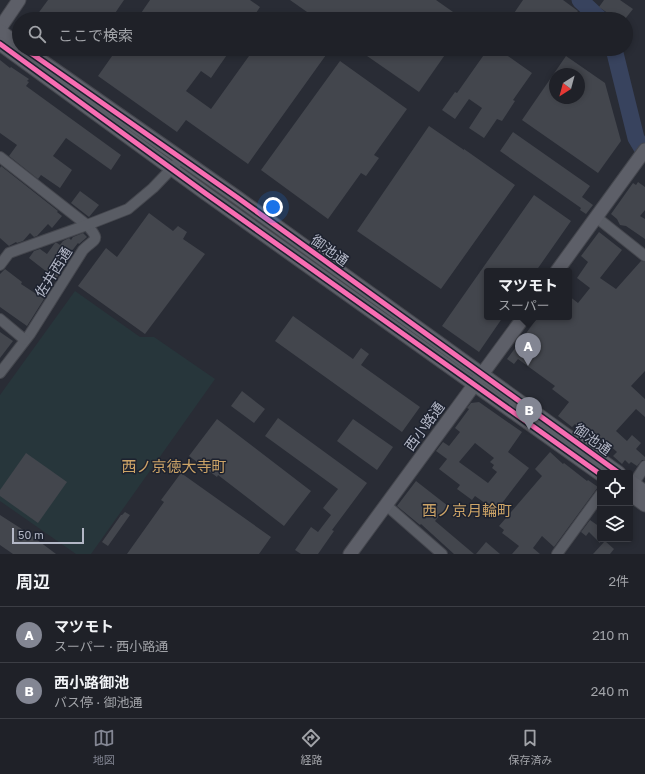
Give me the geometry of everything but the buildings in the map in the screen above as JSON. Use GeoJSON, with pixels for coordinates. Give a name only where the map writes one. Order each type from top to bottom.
{"type":"FeatureCollection","features":[{"type":"Feature","properties":{"kind":"street"},"geometry":{"type":"LineString","coordinates":[[0,28],[19,0]]}},
{"type":"Feature","properties":{"kind":"street"},"geometry":{"type":"LineString","coordinates":[[0,31],[12,40]]}},
{"type":"Feature","properties":{"kind":"street","name":"御池通"},"geometry":{"type":"LineString","coordinates":[[0,44],[12,53]]}},
{"type":"Feature","properties":{"kind":"street","name":"御池通"},"geometry":{"type":"LineString","coordinates":[[17,56],[172,169],[478,380],[614,470]]}},
{"type":"Feature","properties":{"kind":"street","name":"御池通"},"geometry":{"type":"LineString","coordinates":[[35,56],[181,158],[478,380],[597,472]]}},
{"type":"Feature","properties":{"kind":"street"},"geometry":{"type":"LineString","coordinates":[[559,268],[643,153]]}},
{"type":"Feature","properties":{"kind":"street"},"geometry":{"type":"LineString","coordinates":[[0,157],[87,225]]}},
{"type":"Feature","properties":{"kind":"street"},"geometry":{"type":"LineString","coordinates":[[0,265],[9,253],[128,209],[153,188],[181,158]]}},
{"type":"Feature","properties":{"kind":"street"},"geometry":{"type":"LineString","coordinates":[[596,217],[645,256]]}},
{"type":"Feature","properties":{"kind":"street","name":"佐井西通"},"geometry":{"type":"LineString","coordinates":[[0,373],[25,340],[83,250],[96,238],[95,234],[87,225]]}},
{"type":"Feature","properties":{"kind":"street"},"geometry":{"type":"LineString","coordinates":[[0,320],[25,340]]}},
{"type":"Feature","properties":{"kind":"street","name":"西小路通"},"geometry":{"type":"LineString","coordinates":[[350,554],[522,320]]}},
{"type":"Feature","properties":{"kind":"street"},"geometry":{"type":"LineString","coordinates":[[633,484],[645,466]]}},
{"type":"Feature","properties":{"kind":"street"},"geometry":{"type":"LineString","coordinates":[[633,488],[645,492]]}},
{"type":"Feature","properties":{"kind":"street"},"geometry":{"type":"LineString","coordinates":[[633,490],[645,505]]}},
{"type":"Feature","properties":{"kind":"street"},"geometry":{"type":"LineString","coordinates":[[557,554],[597,499]]}},
{"type":"Feature","properties":{"kind":"street"},"geometry":{"type":"LineString","coordinates":[[386,505],[442,554]]}},
{"type":"Feature","properties":{"kind":"shaded area"},"geometry":{"type":"Polygon","coordinates":[[[75,291],[140,337],[154,337],[215,379],[91,554],[76,554],[0,501],[0,395],[75,291]]]}},
{"type":"Feature","properties":{"kind":"waterway"},"geometry":{"type":"LineString","coordinates":[[580,0],[593,12]]}},
{"type":"Feature","properties":{"kind":"waterway"},"geometry":{"type":"LineString","coordinates":[[616,56],[636,138],[645,153]]}},
{"type":"Feature","properties":{"kind":"cycle path"},"geometry":{"type":"LineString","coordinates":[[0,44],[12,53]]}},
{"type":"Feature","properties":{"kind":"cycle path"},"geometry":{"type":"LineString","coordinates":[[17,56],[205,193],[597,472]]}},
{"type":"Feature","properties":{"kind":"cycle path"},"geometry":{"type":"LineString","coordinates":[[35,56],[238,198],[615,470]]}},
{"type":"Feature","properties":{"kind":"place","name":"マツモト"},"geometry":{"type":"Point","coordinates":[528,366]}},
{"type":"Feature","properties":{"kind":"place","name":"西小路御池"},"geometry":{"type":"Point","coordinates":[529,430]}},
{"type":"Feature","properties":{"kind":"district","name":"西ノ京徳大寺町"},"geometry":{"type":"Point","coordinates":[174,466]}},
{"type":"Feature","properties":{"kind":"district","name":"西ノ京月輪町"},"geometry":{"type":"Point","coordinates":[467,510]}}]}
